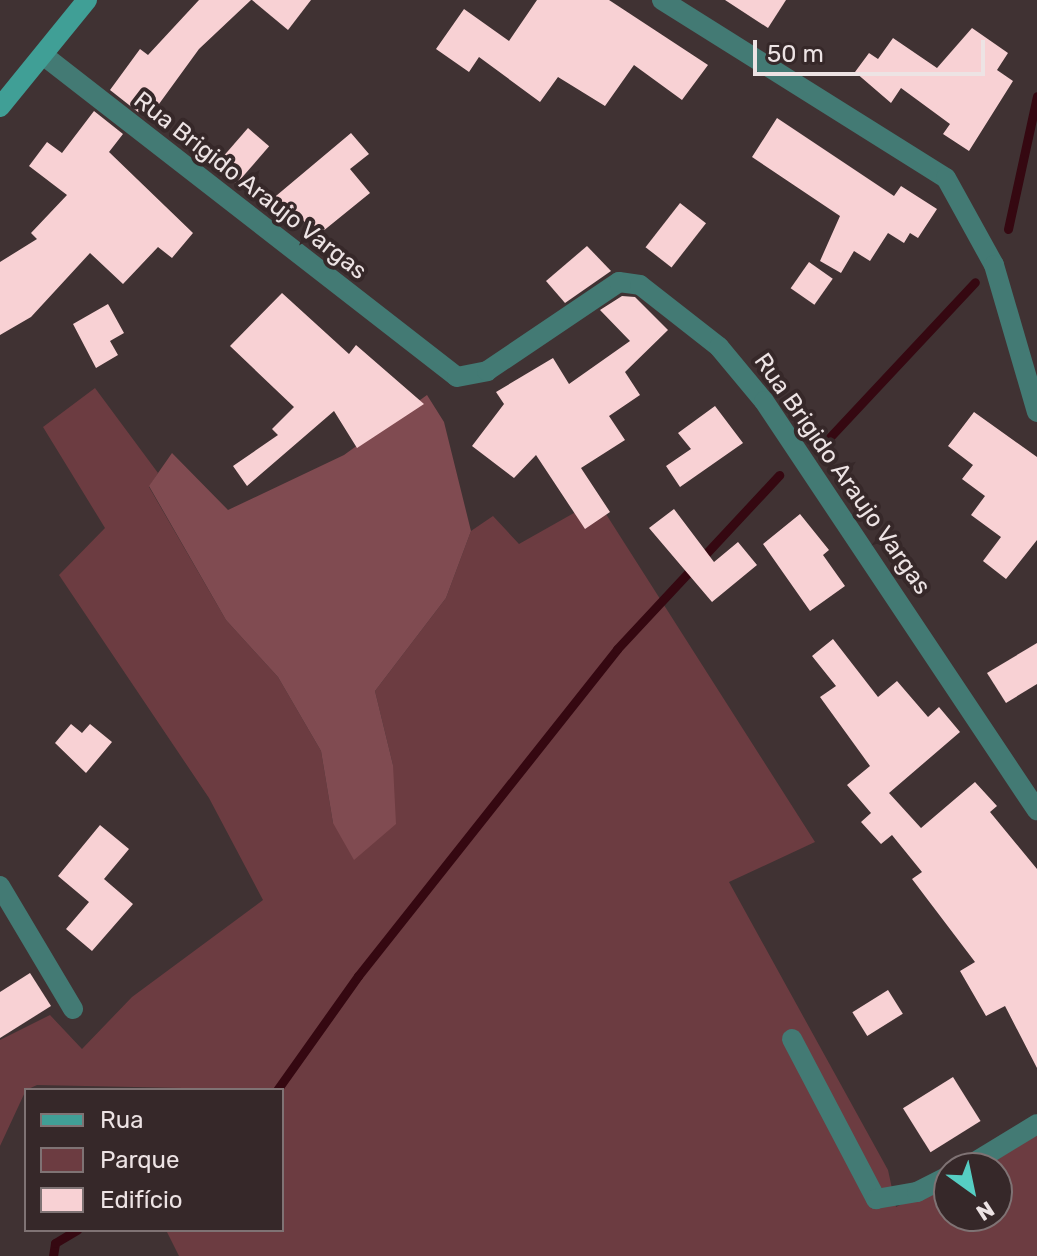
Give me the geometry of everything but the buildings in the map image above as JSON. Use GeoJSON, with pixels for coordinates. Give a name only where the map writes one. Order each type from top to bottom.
{"type":"FeatureCollection","features":[{"type":"Feature","properties":{"kind":"main road"},"geometry":{"type":"LineString","coordinates":[[0,107],[87,0]]}},
{"type":"Feature","properties":{"kind":"street"},"geometry":{"type":"LineString","coordinates":[[662,0],[946,178],[994,265],[1037,412]]}},
{"type":"Feature","properties":{"kind":"street","name":"Rua Brigido Araujo Vargas"},"geometry":{"type":"LineString","coordinates":[[43,55],[457,377],[487,371],[619,282],[640,285],[719,347],[764,401],[1037,810]]}},
{"type":"Feature","properties":{"kind":"street"},"geometry":{"type":"LineString","coordinates":[[0,886],[73,1009]]}},
{"type":"Feature","properties":{"kind":"street"},"geometry":{"type":"LineString","coordinates":[[792,1039],[876,1199],[917,1192],[933,1184]]}},
{"type":"Feature","properties":{"kind":"street"},"geometry":{"type":"LineString","coordinates":[[991,1152],[1037,1124]]}},
{"type":"Feature","properties":{"kind":"green space"},"geometry":{"type":"Polygon","coordinates":[[[95,388],[158,473],[149,487],[226,620],[278,677],[321,751],[333,823],[393,765],[375,691],[446,598],[471,531],[493,516],[519,544],[597,500],[815,842],[729,882],[888,1170],[896,1207],[933,1188],[933,1232],[1013,1232],[1013,1152],[1000,1152],[1037,1131],[1037,1256],[179,1256],[167,1232],[284,1232],[284,1088],[37,1085],[24,1088],[24,1094],[0,1146],[0,1040],[50,1015],[82,1049],[132,997],[263,900],[209,798],[59,575],[105,528],[43,427],[95,388]]]}},
{"type":"Feature","properties":{"kind":"shaded area"},"geometry":{"type":"Polygon","coordinates":[[[427,395],[444,422],[471,531],[446,598],[375,691],[393,765],[396,824],[354,860],[333,823],[321,751],[278,677],[226,620],[149,486],[172,453],[228,510],[344,455],[427,395]]]}},
{"type":"Feature","properties":{"kind":"waterway"},"geometry":{"type":"LineString","coordinates":[[1008,229],[1037,96]]}},
{"type":"Feature","properties":{"kind":"waterway"},"geometry":{"type":"LineString","coordinates":[[830,437],[975,282]]}},
{"type":"Feature","properties":{"kind":"waterway"},"geometry":{"type":"LineString","coordinates":[[278,1088],[358,976],[617,649],[779,475]]}},
{"type":"Feature","properties":{"kind":"waterway"},"geometry":{"type":"LineString","coordinates":[[53,1256],[55,1243],[74,1232]]}}]}
